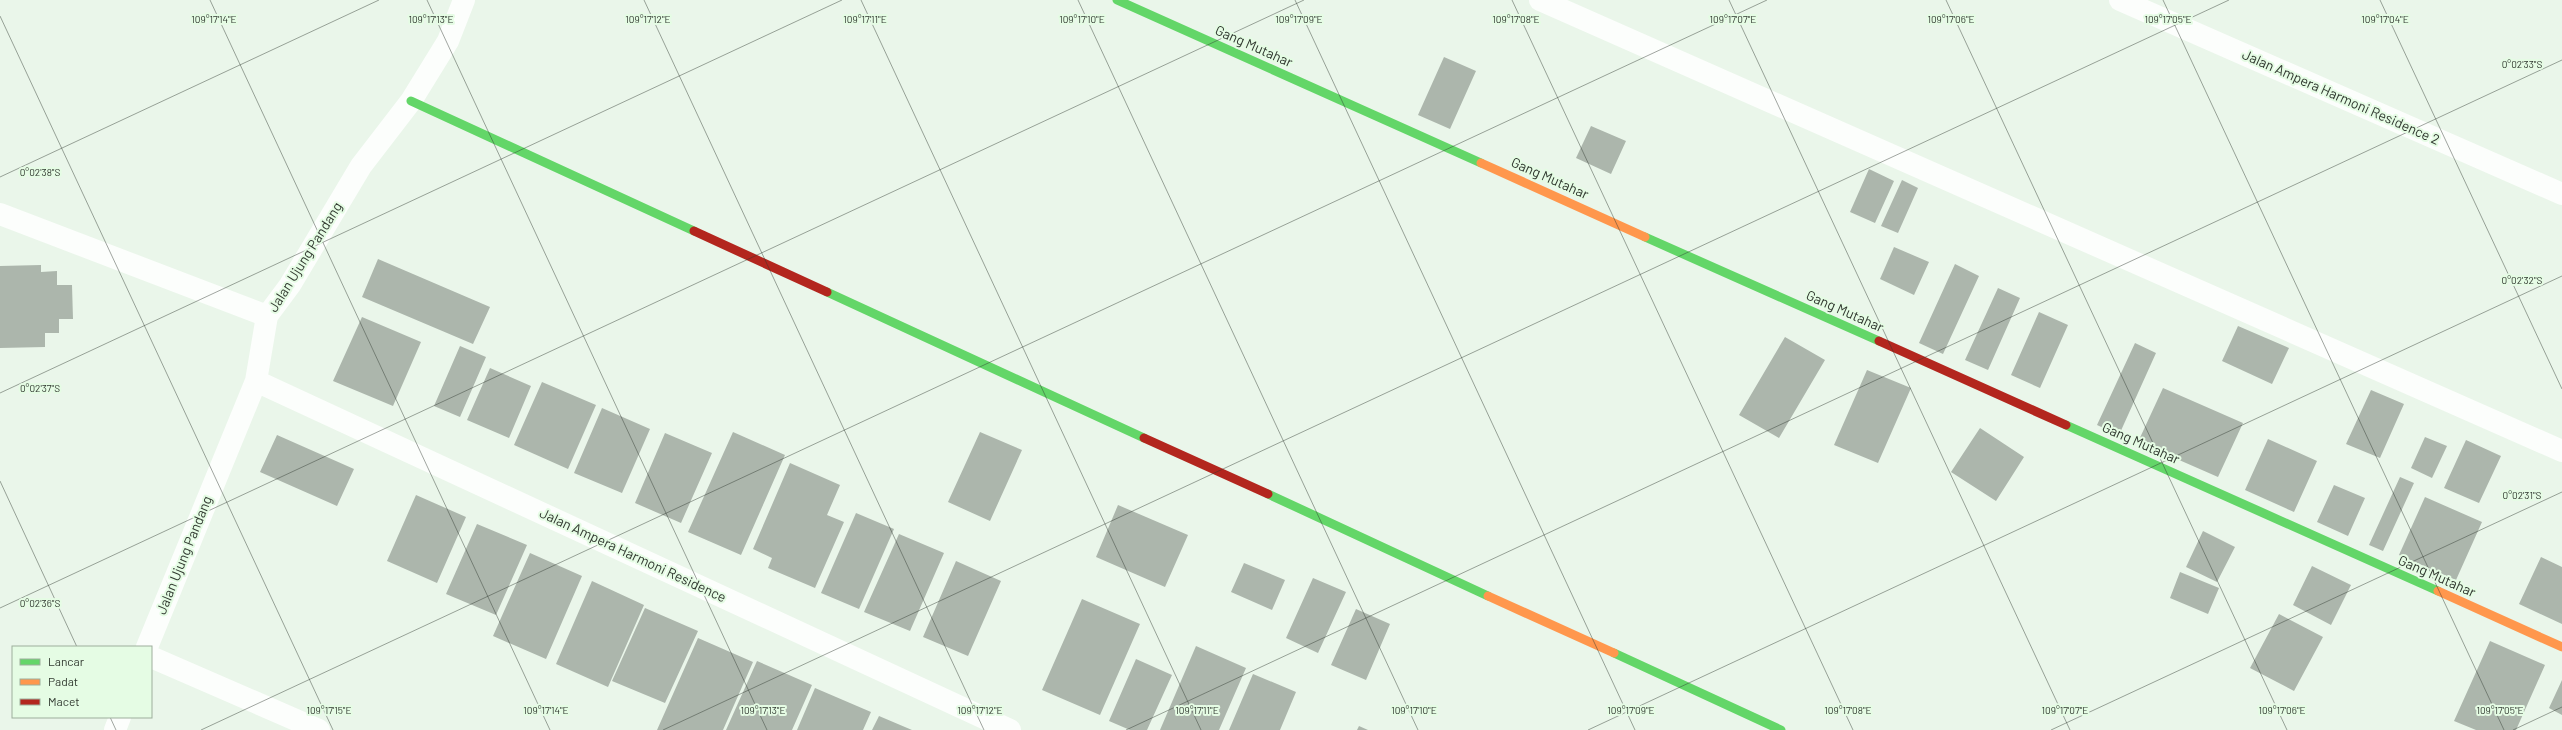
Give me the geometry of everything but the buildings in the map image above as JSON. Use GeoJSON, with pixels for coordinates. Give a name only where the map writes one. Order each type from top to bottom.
{"type":"FeatureCollection","features":[{"type":"Feature","properties":{"kind":"street","name":"Jalan Ujung Pandang"},"geometry":{"type":"LineString","coordinates":[[147,646],[256,381],[267,316],[290,285],[361,166],[411,102],[448,41],[464,0]]}},
{"type":"Feature","properties":{"kind":"street","name":"Gang Mutahar"},"geometry":{"type":"LineString","coordinates":[[1117,0],[2562,647]]}},
{"type":"Feature","properties":{"kind":"street"},"geometry":{"type":"LineString","coordinates":[[1540,0],[2562,450]]}},
{"type":"Feature","properties":{"kind":"street","name":"Jalan Ampera Harmoni Residence 2"},"geometry":{"type":"LineString","coordinates":[[2120,0],[2562,194]]}},
{"type":"Feature","properties":{"kind":"street"},"geometry":{"type":"LineString","coordinates":[[411,102],[1781,730]]}},
{"type":"Feature","properties":{"kind":"street"},"geometry":{"type":"LineString","coordinates":[[0,214],[267,316]]}},
{"type":"Feature","properties":{"kind":"street","name":"Jalan Ampera Harmoni Residence"},"geometry":{"type":"LineString","coordinates":[[256,381],[1010,730]]}},
{"type":"Feature","properties":{"kind":"street"},"geometry":{"type":"LineString","coordinates":[[152,657],[319,730]]}},
{"type":"Feature","properties":{"kind":"street"},"geometry":{"type":"LineString","coordinates":[[115,730],[120,718]]}},
{"type":"Feature","properties":{"kind":"traffic: fast"},"geometry":{"type":"LineString","coordinates":[[1117,0],[1481,163]]}},
{"type":"Feature","properties":{"kind":"traffic: fast"},"geometry":{"type":"LineString","coordinates":[[411,101],[694,231]]}},
{"type":"Feature","properties":{"kind":"traffic: fast"},"geometry":{"type":"LineString","coordinates":[[1645,237],[1879,341]]}},
{"type":"Feature","properties":{"kind":"traffic: fast"},"geometry":{"type":"LineString","coordinates":[[827,292],[1144,438]]}},
{"type":"Feature","properties":{"kind":"traffic: fast"},"geometry":{"type":"LineString","coordinates":[[2066,425],[2438,591]]}},
{"type":"Feature","properties":{"kind":"traffic: fast"},"geometry":{"type":"LineString","coordinates":[[1268,494],[1488,596]]}},
{"type":"Feature","properties":{"kind":"traffic: fast"},"geometry":{"type":"LineString","coordinates":[[1614,653],[1781,730]]}},
{"type":"Feature","properties":{"kind":"traffic: slow"},"geometry":{"type":"LineString","coordinates":[[1481,163],[1645,237]]}},
{"type":"Feature","properties":{"kind":"traffic: slow"},"geometry":{"type":"LineString","coordinates":[[2438,591],[2562,647]]}},
{"type":"Feature","properties":{"kind":"traffic: slow"},"geometry":{"type":"LineString","coordinates":[[1488,596],[1614,653]]}},
{"type":"Feature","properties":{"kind":"traffic: jam"},"geometry":{"type":"LineString","coordinates":[[694,231],[827,292]]}},
{"type":"Feature","properties":{"kind":"traffic: jam"},"geometry":{"type":"LineString","coordinates":[[1879,341],[2066,425]]}},
{"type":"Feature","properties":{"kind":"traffic: jam"},"geometry":{"type":"LineString","coordinates":[[1144,438],[1268,494]]}}]}
